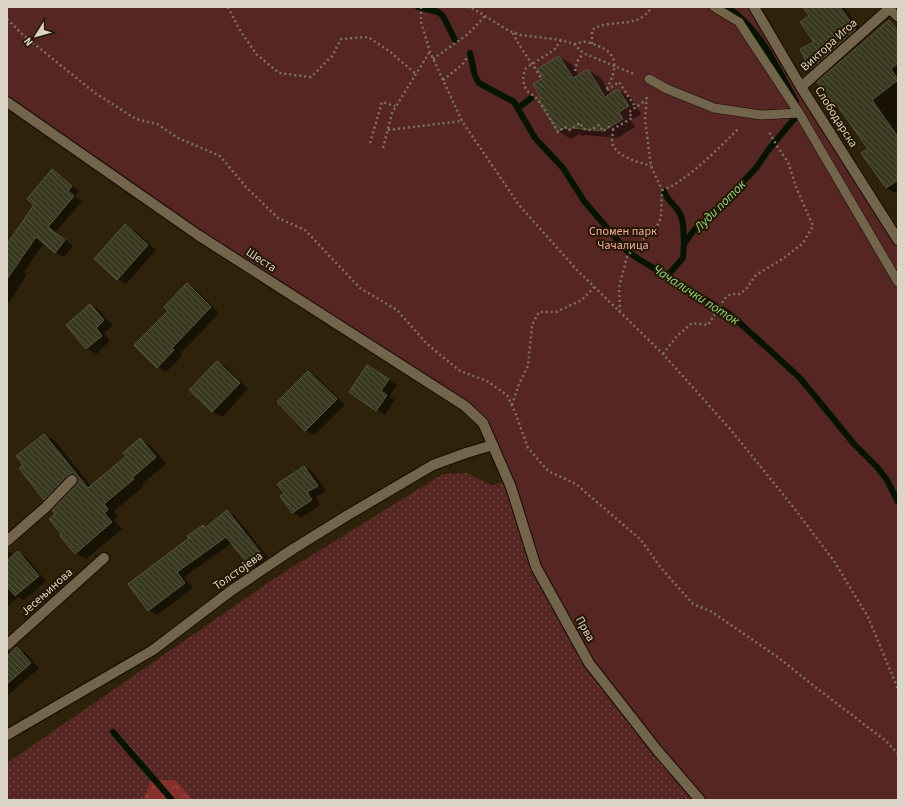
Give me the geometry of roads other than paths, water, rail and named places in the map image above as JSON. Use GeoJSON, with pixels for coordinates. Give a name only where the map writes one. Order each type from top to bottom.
{"type":"FeatureCollection","features":[{"type":"Feature","properties":{"kind":"street","name":"Слободарска"},"geometry":{"type":"LineString","coordinates":[[754,7],[801,86],[898,240]]}},
{"type":"Feature","properties":{"kind":"street","name":"Виктора Игоа"},"geometry":{"type":"LineString","coordinates":[[801,86],[890,8]]}},
{"type":"Feature","properties":{"kind":"street","name":"Шеста"},"geometry":{"type":"LineString","coordinates":[[7,102],[198,235],[465,406],[483,423],[493,445]]}},
{"type":"Feature","properties":{"kind":"street","name":"Толстојева"},"geometry":{"type":"LineString","coordinates":[[7,735],[153,650],[232,590],[293,549],[348,515],[433,465],[493,445]]}},
{"type":"Feature","properties":{"kind":"street","name":"Прва"},"geometry":{"type":"LineString","coordinates":[[493,445],[511,487],[536,567],[589,663],[657,750],[700,800]]}},
{"type":"Feature","properties":{"kind":"street"},"geometry":{"type":"LineString","coordinates":[[7,541],[46,507],[72,480]]}},
{"type":"Feature","properties":{"kind":"street","name":"Јесењинова"},"geometry":{"type":"LineString","coordinates":[[7,645],[104,558]]}},
{"type":"Feature","properties":{"kind":"lane"},"geometry":{"type":"LineString","coordinates":[[714,7],[739,22],[799,113],[898,282]]}},
{"type":"Feature","properties":{"kind":"lane"},"geometry":{"type":"LineString","coordinates":[[890,8],[898,17]]}},
{"type":"Feature","properties":{"kind":"lane"},"geometry":{"type":"LineString","coordinates":[[649,79],[667,89],[714,108],[754,114],[799,113]]}},
{"type":"Feature","properties":{"kind":"waterway","name":"Чачалички поток"},"geometry":{"type":"LineString","coordinates":[[418,7],[438,12],[443,16],[455,40]]}},
{"type":"Feature","properties":{"kind":"waterway","name":"Луди поток"},"geometry":{"type":"LineString","coordinates":[[727,7],[739,16],[758,37],[775,62],[796,101]]}},
{"type":"Feature","properties":{"kind":"waterway","name":"Чачалички поток"},"geometry":{"type":"LineString","coordinates":[[470,53],[475,76],[479,83],[514,102],[535,138],[563,168],[584,201],[626,250],[731,315],[800,378],[854,444],[877,467],[887,480],[898,502]]}},
{"type":"Feature","properties":{"kind":"waterway"},"geometry":{"type":"LineString","coordinates":[[518,108],[531,98]]}},
{"type":"Feature","properties":{"kind":"waterway","name":"Луди поток"},"geometry":{"type":"LineString","coordinates":[[667,276],[683,258],[684,244],[694,230],[719,210],[756,168],[769,149],[794,119]]}},
{"type":"Feature","properties":{"kind":"waterway"},"geometry":{"type":"LineString","coordinates":[[664,191],[681,216],[683,223],[684,244]]}},
{"type":"Feature","properties":{"kind":"waterway"},"geometry":{"type":"LineString","coordinates":[[113,732],[172,800]]}},
{"type":"Feature","properties":{"kind":"park label","name":"Спомен парк Чачалица"},"geometry":{"type":"Point","coordinates":[623,238]}}]}
